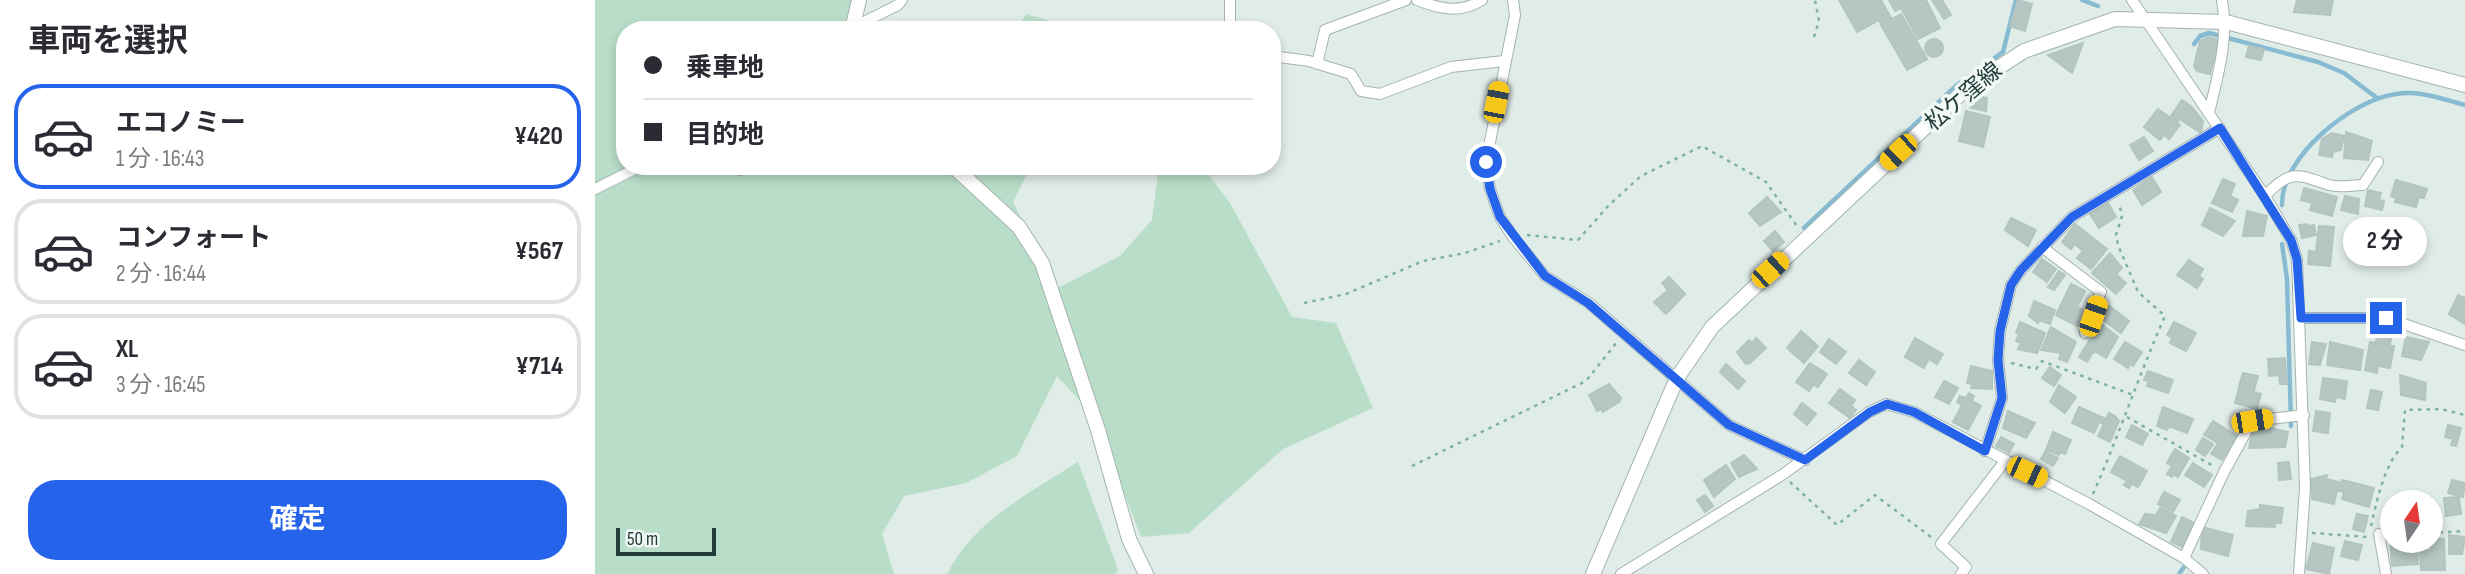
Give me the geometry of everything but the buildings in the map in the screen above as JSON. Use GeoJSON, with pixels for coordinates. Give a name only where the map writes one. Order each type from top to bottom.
{"type":"FeatureCollection","features":[{"type":"Feature","properties":{"kind":"street"},"geometry":{"type":"LineString","coordinates":[[853,21],[859,0]]}},
{"type":"Feature","properties":{"kind":"street"},"geometry":{"type":"LineString","coordinates":[[865,21],[902,0]]}},
{"type":"Feature","properties":{"kind":"street"},"geometry":{"type":"LineString","coordinates":[[1230,0],[1230,21]]}},
{"type":"Feature","properties":{"kind":"street"},"geometry":{"type":"LineString","coordinates":[[1317,64],[1325,30],[1406,0]]}},
{"type":"Feature","properties":{"kind":"street"},"geometry":{"type":"LineString","coordinates":[[1417,0],[1440,9],[1469,8],[1482,0]]}},
{"type":"Feature","properties":{"kind":"street"},"geometry":{"type":"LineString","coordinates":[[1513,0],[1515,15],[1486,162],[1490,189],[1500,217],[1545,276],[1588,303],[1729,425],[1805,460]]}},
{"type":"Feature","properties":{"kind":"street"},"geometry":{"type":"LineString","coordinates":[[2131,0],[2265,196],[2291,240],[2297,259],[2301,318],[2302,532],[2299,574]]}},
{"type":"Feature","properties":{"kind":"street"},"geometry":{"type":"LineString","coordinates":[[2209,113],[2225,35],[2222,0]]}},
{"type":"Feature","properties":{"kind":"street","name":"松ケ窪線"},"geometry":{"type":"LineString","coordinates":[[1593,574],[1677,378],[1712,327],[1967,88],[2007,60],[2046,41],[2103,22],[2145,19],[2465,85]]}},
{"type":"Feature","properties":{"kind":"street"},"geometry":{"type":"LineString","coordinates":[[1281,57],[1351,74],[1361,92],[1380,94],[1451,66],[1504,61]]}},
{"type":"Feature","properties":{"kind":"street"},"geometry":{"type":"LineString","coordinates":[[1985,451],[2002,398],[1998,360],[2000,331],[2011,285],[2042,247],[2072,217],[2220,128]]}},
{"type":"Feature","properties":{"kind":"street"},"geometry":{"type":"LineString","coordinates":[[2265,196],[2281,179],[2293,176],[2306,176],[2330,185],[2363,185],[2378,162]]}},
{"type":"Feature","properties":{"kind":"street"},"geometry":{"type":"LineString","coordinates":[[595,189],[623,175]]}},
{"type":"Feature","properties":{"kind":"street"},"geometry":{"type":"LineString","coordinates":[[963,175],[1019,227],[1042,263],[1094,417],[1129,539],[1146,574]]}},
{"type":"Feature","properties":{"kind":"street"},"geometry":{"type":"LineString","coordinates":[[2042,247],[2101,292],[2085,333]]}},
{"type":"Feature","properties":{"kind":"street"},"geometry":{"type":"LineString","coordinates":[[2301,318],[2386,318],[2465,345]]}},
{"type":"Feature","properties":{"kind":"street"},"geometry":{"type":"LineString","coordinates":[[1621,574],[1782,475],[1870,412],[1887,404],[1914,412],[2089,504],[2188,561],[2203,574]]}},
{"type":"Feature","properties":{"kind":"street"},"geometry":{"type":"LineString","coordinates":[[2188,561],[2224,472],[2252,421],[2300,416]]}},
{"type":"Feature","properties":{"kind":"street"},"geometry":{"type":"LineString","coordinates":[[1961,574],[1965,567],[1941,544],[2005,461]]}},
{"type":"Feature","properties":{"kind":"street"},"geometry":{"type":"LineString","coordinates":[[2374,535],[2386,574]]}},
{"type":"Feature","properties":{"kind":"path"},"geometry":{"type":"LineString","coordinates":[[1814,37],[1819,21],[1815,0]]}},
{"type":"Feature","properties":{"kind":"path"},"geometry":{"type":"LineString","coordinates":[[1304,303],[1346,294],[1423,261],[1465,253],[1513,237],[1578,240],[1609,205],[1641,176],[1702,146],[1766,183],[1805,238]]}},
{"type":"Feature","properties":{"kind":"path"},"geometry":{"type":"LineString","coordinates":[[2089,504],[2127,417],[2133,395],[2165,316],[2138,292],[2118,245],[2116,235],[2122,216],[2115,191]]}},
{"type":"Feature","properties":{"kind":"path"},"geometry":{"type":"LineString","coordinates":[[1412,466],[1586,381],[1623,334]]}},
{"type":"Feature","properties":{"kind":"path"},"geometry":{"type":"LineString","coordinates":[[1998,360],[2035,369],[2042,361],[2133,395]]}},
{"type":"Feature","properties":{"kind":"path"},"geometry":{"type":"LineString","coordinates":[[2302,532],[2374,535],[2380,487],[2388,476],[2394,454],[2402,447],[2405,410],[2441,409],[2465,415]]}},
{"type":"Feature","properties":{"kind":"path"},"geometry":{"type":"LineString","coordinates":[[2127,417],[2224,472]]}},
{"type":"Feature","properties":{"kind":"path"},"geometry":{"type":"LineString","coordinates":[[1782,475],[1837,525],[1874,495],[1941,544]]}},
{"type":"Feature","properties":{"kind":"path"},"geometry":{"type":"LineString","coordinates":[[2443,532],[2465,531]]}},
{"type":"Feature","properties":{"kind":"green space"},"geometry":{"type":"Polygon","coordinates":[[[595,0],[852,0],[846,21],[616,21],[616,175],[1026,175],[1013,202],[1056,289],[1120,256],[1152,220],[1158,175],[1209,175],[1230,203],[1292,317],[1336,323],[1373,408],[1283,449],[1189,533],[1141,537],[1095,417],[1057,376],[1017,456],[966,483],[904,496],[882,534],[894,574],[595,574],[595,0]]]}},
{"type":"Feature","properties":{"kind":"green space"},"geometry":{"type":"Polygon","coordinates":[[[1027,14],[1050,21],[1021,21],[1027,14]]]}},
{"type":"Feature","properties":{"kind":"green space"},"geometry":{"type":"Polygon","coordinates":[[[1078,462],[1118,569],[1115,574],[947,574],[958,555],[988,523],[1078,462]]]}},
{"type":"Feature","properties":{"kind":"waterway"},"geometry":{"type":"LineString","coordinates":[[1804,228],[1957,85],[2003,52],[2016,0]]}},
{"type":"Feature","properties":{"kind":"waterway"},"geometry":{"type":"LineString","coordinates":[[2082,0],[2098,6]]}},
{"type":"Feature","properties":{"kind":"waterway"},"geometry":{"type":"LineString","coordinates":[[2194,44],[2200,36],[2209,33],[2318,62],[2344,73],[2377,98]]}},
{"type":"Feature","properties":{"kind":"waterway"},"geometry":{"type":"LineString","coordinates":[[2282,205],[2285,187],[2293,168],[2306,150],[2340,119],[2359,107],[2378,99],[2405,93],[2431,96],[2465,105]]}},
{"type":"Feature","properties":{"kind":"waterway"},"geometry":{"type":"LineString","coordinates":[[2282,244],[2287,279],[2291,426]]}},
{"type":"Feature","properties":{"kind":"waterway"},"geometry":{"type":"LineString","coordinates":[[2179,574],[2184,567]]}},
{"type":"Feature","properties":{"kind":"route"},"geometry":{"type":"LineString","coordinates":[[1486,162],[1490,189],[1500,217],[1545,276],[1588,303],[1729,425],[1805,460],[1870,412],[1887,404],[1914,412],[1985,451],[2002,398],[1998,360],[2000,331],[2011,285],[2021,270],[2072,217],[2220,128],[2291,240],[2297,259],[2301,318],[2386,318]]}}]}
